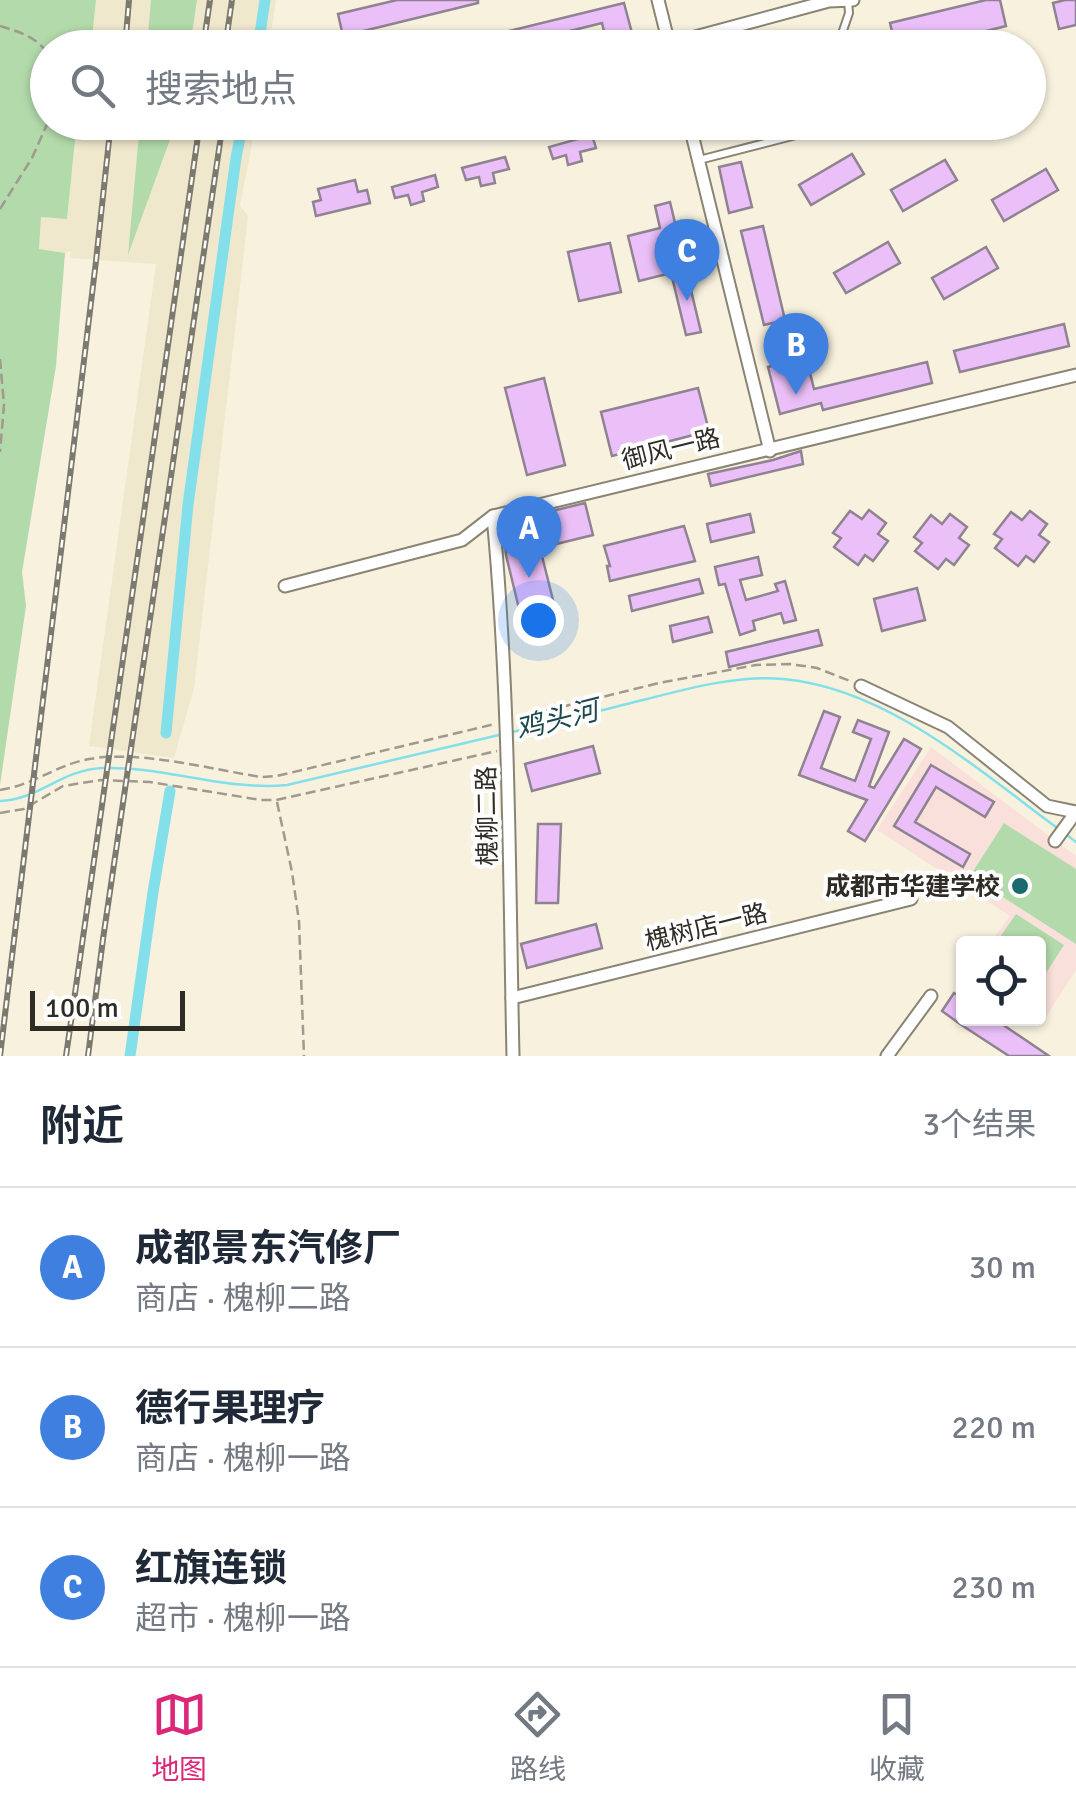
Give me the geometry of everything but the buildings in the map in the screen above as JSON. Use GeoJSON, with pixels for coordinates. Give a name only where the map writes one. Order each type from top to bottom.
{"type":"FeatureCollection","features":[{"type":"Feature","properties":{"kind":"street"},"geometry":{"type":"LineString","coordinates":[[658,0],[666,30]]}},
{"type":"Feature","properties":{"kind":"street"},"geometry":{"type":"LineString","coordinates":[[727,30],[830,1],[849,0]]}},
{"type":"Feature","properties":{"kind":"street"},"geometry":{"type":"LineString","coordinates":[[694,140],[770,451]]}},
{"type":"Feature","properties":{"kind":"street","name":"御风一路"},"geometry":{"type":"LineString","coordinates":[[284,586],[462,540],[493,516],[1076,375]]}},
{"type":"Feature","properties":{"kind":"street","name":"槐柳二路"},"geometry":{"type":"LineString","coordinates":[[493,516],[508,721],[513,1056]]}},
{"type":"Feature","properties":{"kind":"street"},"geometry":{"type":"LineString","coordinates":[[861,686],[948,727],[1048,806],[1076,812],[1055,841]]}},
{"type":"Feature","properties":{"kind":"street","name":"槐树店一路"},"geometry":{"type":"LineString","coordinates":[[512,998],[912,900]]}},
{"type":"Feature","properties":{"kind":"street"},"geometry":{"type":"LineString","coordinates":[[887,1056],[931,996]]}},
{"type":"Feature","properties":{"kind":"lane"},"geometry":{"type":"LineString","coordinates":[[844,30],[849,0]]}},
{"type":"Feature","properties":{"kind":"lane"},"geometry":{"type":"LineString","coordinates":[[699,160],[777,140]]}},
{"type":"Feature","properties":{"kind":"path"},"geometry":{"type":"LineString","coordinates":[[0,26],[30,37]]}},
{"type":"Feature","properties":{"kind":"path"},"geometry":{"type":"LineString","coordinates":[[0,209],[40,140]]}},
{"type":"Feature","properties":{"kind":"path"},"geometry":{"type":"LineString","coordinates":[[0,360],[4,405],[0,452]]}},
{"type":"Feature","properties":{"kind":"path"},"geometry":{"type":"LineString","coordinates":[[0,790],[17,788],[62,767],[94,758],[155,760],[268,777],[659,683],[756,665],[818,668],[861,686]]}},
{"type":"Feature","properties":{"kind":"path"},"geometry":{"type":"LineString","coordinates":[[0,813],[24,809],[63,786],[101,780],[150,782],[276,800],[508,748]]}},
{"type":"Feature","properties":{"kind":"path"},"geometry":{"type":"LineString","coordinates":[[276,800],[300,921],[304,1056]]}},
{"type":"Feature","properties":{"kind":"shaded area"},"geometry":{"type":"Polygon","coordinates":[[[96,0],[276,0],[272,30],[93,30],[96,0]]]}},
{"type":"Feature","properties":{"kind":"shaded area"},"geometry":{"type":"Polygon","coordinates":[[[75,140],[253,140],[240,206],[248,216],[194,688],[174,758],[89,746],[156,264],[70,258],[71,251],[39,249],[41,216],[67,219],[75,140]]]}},
{"type":"Feature","properties":{"kind":"shaded area","name":"成都市华建学校"},"geometry":{"type":"Polygon","coordinates":[[[931,747],[1076,856],[1076,970],[1046,1017],[1046,936],[995,936],[1010,916],[877,830],[931,747]]]}},
{"type":"Feature","properties":{"kind":"green space"},"geometry":{"type":"Polygon","coordinates":[[[0,0],[96,0],[93,30],[30,30],[30,140],[75,140],[67,219],[41,217],[39,249],[65,253],[56,366],[22,572],[26,606],[0,785],[0,0]]]}},
{"type":"Feature","properties":{"kind":"green space"},"geometry":{"type":"Polygon","coordinates":[[[151,0],[197,0],[193,30],[148,30],[151,0]]]}},
{"type":"Feature","properties":{"kind":"green space"},"geometry":{"type":"Polygon","coordinates":[[[138,140],[170,140],[128,255],[138,140]]]}},
{"type":"Feature","properties":{"kind":"green space"},"geometry":{"type":"Polygon","coordinates":[[[1004,823],[1076,869],[1076,944],[970,876],[1004,823]]]}},
{"type":"Feature","properties":{"kind":"green space"},"geometry":{"type":"Polygon","coordinates":[[[1016,914],[1064,945],[1046,973],[1046,936],[1001,936],[1016,914]]]}},
{"type":"Feature","properties":{"kind":"waterway"},"geometry":{"type":"LineString","coordinates":[[261,30],[265,0]]}},
{"type":"Feature","properties":{"kind":"waterway"},"geometry":{"type":"LineString","coordinates":[[166,733],[188,505],[240,140]]}},
{"type":"Feature","properties":{"kind":"waterway","name":"鸡头河"},"geometry":{"type":"LineString","coordinates":[[512,732],[680,691],[732,681],[783,679],[821,686],[894,714],[962,757],[1056,827]]}},
{"type":"Feature","properties":{"kind":"waterway","name":"鸡头河"},"geometry":{"type":"LineString","coordinates":[[0,801],[26,796],[74,774],[102,768],[241,785],[287,785],[499,735]]}},
{"type":"Feature","properties":{"kind":"waterway"},"geometry":{"type":"LineString","coordinates":[[130,1056],[170,791]]}},
{"type":"Feature","properties":{"kind":"waterway","name":"鸡头河"},"geometry":{"type":"LineString","coordinates":[[1067,835],[1076,842]]}},
{"type":"Feature","properties":{"kind":"railway"},"geometry":{"type":"LineString","coordinates":[[126,30],[129,0]]}},
{"type":"Feature","properties":{"kind":"railway"},"geometry":{"type":"LineString","coordinates":[[206,30],[210,0]]}},
{"type":"Feature","properties":{"kind":"railway"},"geometry":{"type":"LineString","coordinates":[[228,30],[232,0]]}},
{"type":"Feature","properties":{"kind":"railway"},"geometry":{"type":"LineString","coordinates":[[0,1056],[109,140]]}},
{"type":"Feature","properties":{"kind":"railway"},"geometry":{"type":"LineString","coordinates":[[66,1056],[197,140]]}},
{"type":"Feature","properties":{"kind":"railway"},"geometry":{"type":"LineString","coordinates":[[88,1056],[220,140]]}},
{"type":"Feature","properties":{"kind":"place","name":"红旗连锁"},"geometry":{"type":"Point","coordinates":[687,301]}},
{"type":"Feature","properties":{"kind":"place","name":"德行果理疗"},"geometry":{"type":"Point","coordinates":[796,395]}},
{"type":"Feature","properties":{"kind":"place","name":"成都景东汽修厂"},"geometry":{"type":"Point","coordinates":[529,578]}},
{"type":"Feature","properties":{"kind":"place","name":"成都市华建学校"},"geometry":{"type":"Point","coordinates":[1020,886]}}]}
